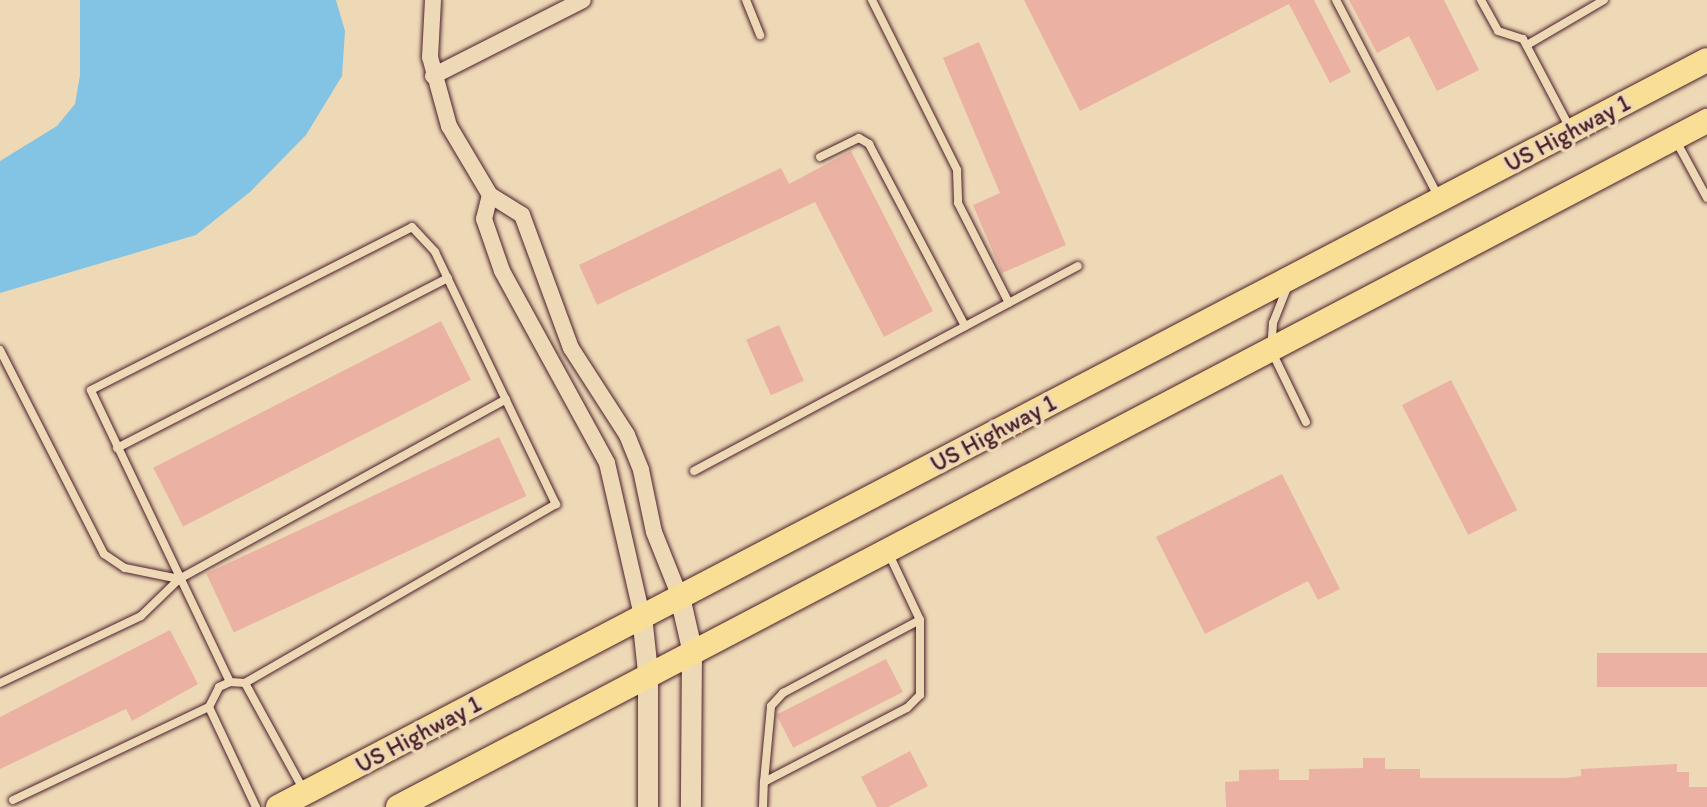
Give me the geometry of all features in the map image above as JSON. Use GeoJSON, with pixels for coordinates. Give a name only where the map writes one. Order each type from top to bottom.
{"type":"FeatureCollection","features":[{"type":"Feature","properties":{"kind":"main road","name":"US Highway 1"},"geometry":{"type":"LineString","coordinates":[[278,807],[1707,60]]}},
{"type":"Feature","properties":{"kind":"main road"},"geometry":{"type":"LineString","coordinates":[[398,807],[648,672],[1707,121]]}},
{"type":"Feature","properties":{"kind":"street"},"geometry":{"type":"LineString","coordinates":[[433,0],[429,37],[433,76],[449,126],[490,195],[522,215],[576,357],[627,435],[641,470],[654,532],[680,597],[692,649],[691,807]]}},
{"type":"Feature","properties":{"kind":"street"},"geometry":{"type":"LineString","coordinates":[[433,76],[583,0]]}},
{"type":"Feature","properties":{"kind":"street"},"geometry":{"type":"LineString","coordinates":[[490,195],[484,219],[502,271],[607,463],[642,616],[648,672],[648,807]]}},
{"type":"Feature","properties":{"kind":"street"},"geometry":{"type":"LineString","coordinates":[[554,368],[576,357]]}},
{"type":"Feature","properties":{"kind":"lane"},"geometry":{"type":"LineString","coordinates":[[746,0],[760,35]]}},
{"type":"Feature","properties":{"kind":"lane"},"geometry":{"type":"LineString","coordinates":[[872,0],[957,170],[958,203],[1009,303]]}},
{"type":"Feature","properties":{"kind":"lane"},"geometry":{"type":"LineString","coordinates":[[1336,0],[1440,200]]}},
{"type":"Feature","properties":{"kind":"lane"},"geometry":{"type":"LineString","coordinates":[[1481,0],[1498,31],[1523,39],[1571,131]]}},
{"type":"Feature","properties":{"kind":"lane"},"geometry":{"type":"LineString","coordinates":[[1527,45],[1604,0]]}},
{"type":"Feature","properties":{"kind":"lane"},"geometry":{"type":"LineString","coordinates":[[820,157],[859,138],[869,144],[965,326]]}},
{"type":"Feature","properties":{"kind":"lane"},"geometry":{"type":"LineString","coordinates":[[1675,138],[1707,198]]}},
{"type":"Feature","properties":{"kind":"lane"},"geometry":{"type":"LineString","coordinates":[[13,800],[209,707],[219,687],[230,682],[245,683],[556,504],[435,252],[412,227],[91,390],[230,682]]}},
{"type":"Feature","properties":{"kind":"lane"},"geometry":{"type":"LineString","coordinates":[[694,471],[1078,266]]}},
{"type":"Feature","properties":{"kind":"lane"},"geometry":{"type":"LineString","coordinates":[[1292,277],[1273,323],[1271,350],[1306,422]]}},
{"type":"Feature","properties":{"kind":"lane"},"geometry":{"type":"LineString","coordinates":[[117,448],[448,278]]}},
{"type":"Feature","properties":{"kind":"lane"},"geometry":{"type":"LineString","coordinates":[[0,350],[104,554],[125,568],[179,579]]}},
{"type":"Feature","properties":{"kind":"lane"},"geometry":{"type":"LineString","coordinates":[[0,683],[141,616],[179,579],[506,399]]}},
{"type":"Feature","properties":{"kind":"lane"},"geometry":{"type":"LineString","coordinates":[[764,782],[907,708],[920,695],[920,620],[887,550]]}},
{"type":"Feature","properties":{"kind":"lane"},"geometry":{"type":"LineString","coordinates":[[763,807],[771,706],[777,699],[920,620]]}},
{"type":"Feature","properties":{"kind":"lane"},"geometry":{"type":"LineString","coordinates":[[245,683],[305,793]]}},
{"type":"Feature","properties":{"kind":"lane"},"geometry":{"type":"LineString","coordinates":[[209,707],[256,807]]}},
{"type":"Feature","properties":{"kind":"water"},"geometry":{"type":"Polygon","coordinates":[[[80,0],[336,0],[345,31],[342,76],[306,135],[250,192],[196,235],[0,293],[0,161],[57,126],[75,104],[80,75],[80,0]]]}},
{"type":"Feature","properties":{"kind":"building"},"geometry":{"type":"Polygon","coordinates":[[[1024,0],[1314,0],[1351,72],[1330,83],[1289,4],[1080,111],[1024,0]]]}},
{"type":"Feature","properties":{"kind":"building"},"geometry":{"type":"Polygon","coordinates":[[[1349,0],[1444,0],[1479,70],[1437,91],[1409,36],[1377,53],[1349,0]]]}},
{"type":"Feature","properties":{"kind":"building"},"geometry":{"type":"Polygon","coordinates":[[[979,42],[1066,245],[1002,273],[973,205],[1000,193],[943,58],[979,42]]]}},
{"type":"Feature","properties":{"kind":"building"},"geometry":{"type":"Polygon","coordinates":[[[851,151],[933,311],[884,337],[815,202],[597,305],[579,265],[781,168],[789,184],[851,151]]]}},
{"type":"Feature","properties":{"kind":"building"},"geometry":{"type":"Polygon","coordinates":[[[441,321],[471,380],[183,526],[153,468],[441,321]]]}},
{"type":"Feature","properties":{"kind":"building"},"geometry":{"type":"Polygon","coordinates":[[[779,325],[804,381],[771,395],[746,340],[779,325]]]}},
{"type":"Feature","properties":{"kind":"building"},"geometry":{"type":"Polygon","coordinates":[[[1451,380],[1517,510],[1468,535],[1402,405],[1451,380]]]}},
{"type":"Feature","properties":{"kind":"building"},"geometry":{"type":"Polygon","coordinates":[[[499,437],[526,496],[234,632],[206,574],[499,437]]]}},
{"type":"Feature","properties":{"kind":"building"},"geometry":{"type":"Polygon","coordinates":[[[1282,474],[1340,589],[1318,600],[1308,581],[1205,634],[1156,537],[1282,474]]]}},
{"type":"Feature","properties":{"kind":"building"},"geometry":{"type":"Polygon","coordinates":[[[170,630],[198,684],[132,721],[126,709],[0,769],[0,717],[170,630]]]}},
{"type":"Feature","properties":{"kind":"building"},"geometry":{"type":"Polygon","coordinates":[[[1597,653],[1707,653],[1707,687],[1597,687],[1597,653]]]}},
{"type":"Feature","properties":{"kind":"building"},"geometry":{"type":"Polygon","coordinates":[[[886,659],[903,692],[793,748],[776,715],[886,659]]]}},
{"type":"Feature","properties":{"kind":"building"},"geometry":{"type":"Polygon","coordinates":[[[910,751],[928,786],[888,807],[877,807],[861,777],[910,751]]]}},
{"type":"Feature","properties":{"kind":"building"},"geometry":{"type":"Polygon","coordinates":[[[1363,758],[1385,758],[1385,769],[1420,769],[1420,778],[1565,778],[1581,776],[1581,769],[1677,764],[1677,772],[1689,772],[1689,787],[1707,787],[1707,807],[1226,807],[1225,782],[1239,781],[1239,770],[1279,769],[1279,780],[1309,780],[1309,769],[1363,768],[1363,758]]]}}]}
